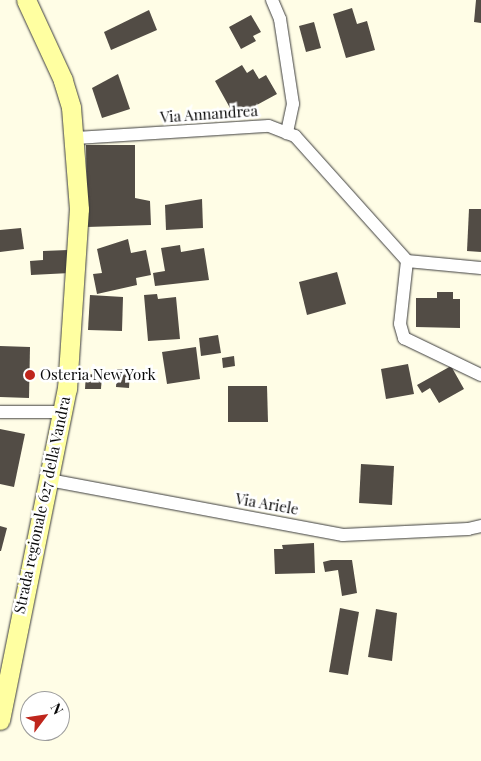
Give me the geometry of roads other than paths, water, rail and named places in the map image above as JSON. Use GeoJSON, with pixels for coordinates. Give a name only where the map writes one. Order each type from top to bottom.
{"type":"FeatureCollection","features":[{"type":"Feature","properties":{"kind":"main road","name":"Strada regionale 627 della Vandra"},"geometry":{"type":"LineString","coordinates":[[0,720],[63,412],[75,302],[79,209],[76,138],[63,80],[26,0]]}},
{"type":"Feature","properties":{"kind":"street"},"geometry":{"type":"LineString","coordinates":[[272,0],[280,19],[293,104],[287,133]]}},
{"type":"Feature","properties":{"kind":"street","name":"Via Annandrea"},"geometry":{"type":"LineString","coordinates":[[76,138],[269,126],[294,136],[406,261]]}},
{"type":"Feature","properties":{"kind":"street"},"geometry":{"type":"LineString","coordinates":[[481,268],[406,261],[400,324],[404,338],[481,375]]}},
{"type":"Feature","properties":{"kind":"street"},"geometry":{"type":"LineString","coordinates":[[0,412],[63,412]]}},
{"type":"Feature","properties":{"kind":"street","name":"Via Ariele"},"geometry":{"type":"LineString","coordinates":[[49,480],[343,534],[468,530],[481,526]]}},
{"type":"Feature","properties":{"kind":"place","name":"Osteria New York"},"geometry":{"type":"Point","coordinates":[30,375]}}]}
